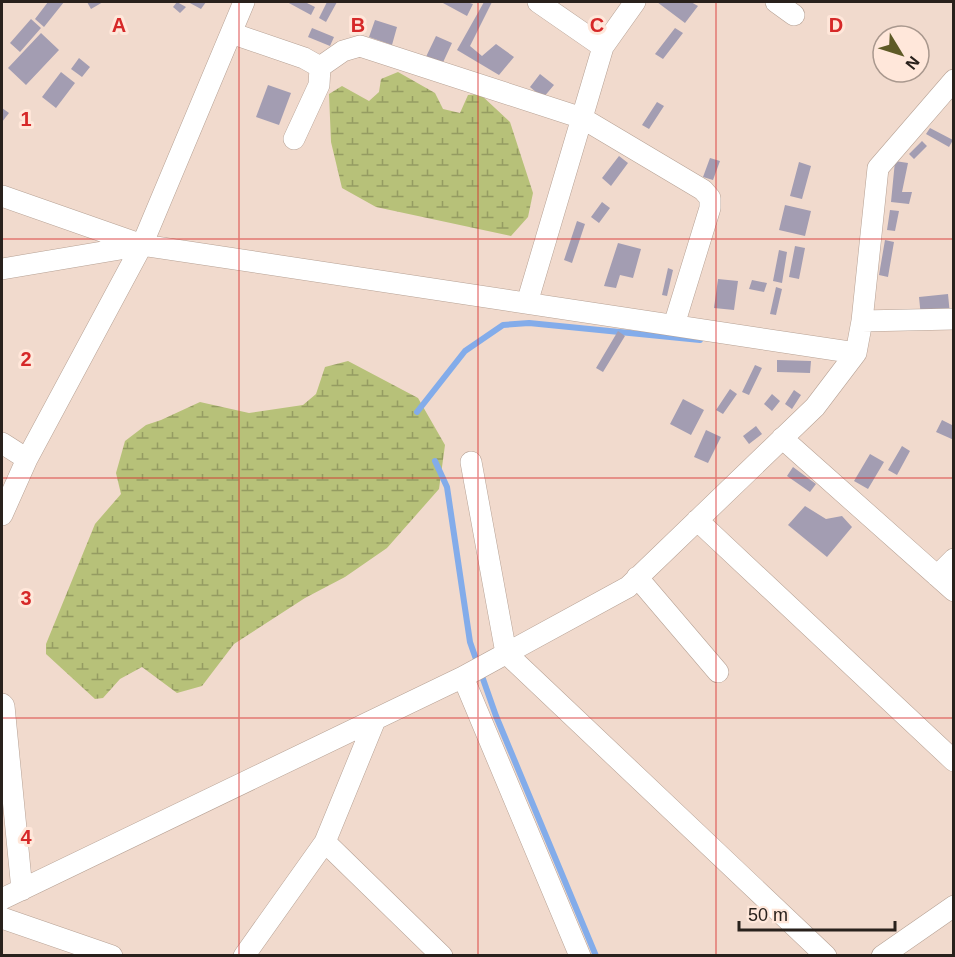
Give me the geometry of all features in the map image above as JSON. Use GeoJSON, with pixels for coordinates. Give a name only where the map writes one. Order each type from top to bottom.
{"type":"FeatureCollection","features":[{"type":"Feature","properties":{"kind":"street"},"geometry":{"type":"LineString","coordinates":[[2,515],[27,459],[142,245],[244,2]]}},
{"type":"Feature","properties":{"kind":"street"},"geometry":{"type":"LineString","coordinates":[[538,2],[603,47]]}},
{"type":"Feature","properties":{"kind":"street"},"geometry":{"type":"LineString","coordinates":[[527,303],[603,47],[635,2]]}},
{"type":"Feature","properties":{"kind":"street"},"geometry":{"type":"LineString","coordinates":[[776,2],[794,15]]}},
{"type":"Feature","properties":{"kind":"street"},"geometry":{"type":"LineString","coordinates":[[231,33],[304,58],[320,67]]}},
{"type":"Feature","properties":{"kind":"street"},"geometry":{"type":"LineString","coordinates":[[320,67],[343,51],[360,46],[582,118],[703,190],[710,198],[710,208],[674,325]]}},
{"type":"Feature","properties":{"kind":"street"},"geometry":{"type":"LineString","coordinates":[[294,139],[319,85],[320,67]]}},
{"type":"Feature","properties":{"kind":"street"},"geometry":{"type":"LineString","coordinates":[[2,899],[463,677],[628,587],[815,406],[856,353],[862,321],[878,168],[954,80]]}},
{"type":"Feature","properties":{"kind":"street"},"geometry":{"type":"LineString","coordinates":[[2,196],[142,245],[856,353]]}},
{"type":"Feature","properties":{"kind":"street"},"geometry":{"type":"LineString","coordinates":[[2,269],[142,245]]}},
{"type":"Feature","properties":{"kind":"street"},"geometry":{"type":"LineString","coordinates":[[862,321],[954,319]]}},
{"type":"Feature","properties":{"kind":"street"},"geometry":{"type":"LineString","coordinates":[[782,438],[954,591]]}},
{"type":"Feature","properties":{"kind":"street"},"geometry":{"type":"LineString","coordinates":[[2,443],[27,459]]}},
{"type":"Feature","properties":{"kind":"street"},"geometry":{"type":"LineString","coordinates":[[471,462],[506,653],[826,956]]}},
{"type":"Feature","properties":{"kind":"street"},"geometry":{"type":"LineString","coordinates":[[697,520],[954,761]]}},
{"type":"Feature","properties":{"kind":"street"},"geometry":{"type":"LineString","coordinates":[[937,576],[954,559]]}},
{"type":"Feature","properties":{"kind":"street"},"geometry":{"type":"LineString","coordinates":[[637,577],[718,672]]}},
{"type":"Feature","properties":{"kind":"street"},"geometry":{"type":"LineString","coordinates":[[463,677],[574,953]]}},
{"type":"Feature","properties":{"kind":"street"},"geometry":{"type":"LineString","coordinates":[[2,704],[22,890]]}},
{"type":"Feature","properties":{"kind":"street"},"geometry":{"type":"LineString","coordinates":[[244,956],[326,842],[375,720]]}},
{"type":"Feature","properties":{"kind":"street"},"geometry":{"type":"LineString","coordinates":[[326,842],[442,956]]}},
{"type":"Feature","properties":{"kind":"street"},"geometry":{"type":"LineString","coordinates":[[882,956],[954,906]]}},
{"type":"Feature","properties":{"kind":"street"},"geometry":{"type":"LineString","coordinates":[[2,918],[112,956]]}},
{"type":"Feature","properties":{"kind":"green space"},"geometry":{"type":"Polygon","coordinates":[[[398,72],[435,93],[443,109],[460,113],[468,95],[480,94],[510,122],[533,193],[528,217],[511,236],[376,207],[342,188],[331,142],[329,94],[342,86],[369,101],[379,92],[381,79],[398,72]]]}},
{"type":"Feature","properties":{"kind":"green space"},"geometry":{"type":"Polygon","coordinates":[[[348,361],[418,398],[445,445],[439,489],[387,548],[345,577],[305,598],[234,644],[202,686],[177,693],[142,667],[120,679],[103,698],[95,699],[46,654],[46,644],[95,524],[121,494],[116,473],[125,441],[146,425],[200,402],[249,413],[303,405],[316,394],[325,367],[348,361]]]}},
{"type":"Feature","properties":{"kind":"building"},"geometry":{"type":"Polygon","coordinates":[[[48,2],[64,2],[44,27],[35,19],[48,2]]]}},
{"type":"Feature","properties":{"kind":"building"},"geometry":{"type":"Polygon","coordinates":[[[87,2],[103,2],[91,9],[87,2]]]}},
{"type":"Feature","properties":{"kind":"building"},"geometry":{"type":"Polygon","coordinates":[[[177,2],[186,7],[180,13],[173,7],[177,2]]]}},
{"type":"Feature","properties":{"kind":"building"},"geometry":{"type":"Polygon","coordinates":[[[188,2],[206,2],[201,9],[188,2]]]}},
{"type":"Feature","properties":{"kind":"building"},"geometry":{"type":"Polygon","coordinates":[[[287,2],[305,2],[315,7],[311,15],[287,2]]]}},
{"type":"Feature","properties":{"kind":"building"},"geometry":{"type":"Polygon","coordinates":[[[327,2],[337,2],[326,22],[319,18],[327,2]]]}},
{"type":"Feature","properties":{"kind":"building"},"geometry":{"type":"Polygon","coordinates":[[[444,2],[467,2],[473,4],[467,16],[444,2]]]}},
{"type":"Feature","properties":{"kind":"building"},"geometry":{"type":"Polygon","coordinates":[[[484,2],[492,2],[470,46],[482,56],[496,44],[514,57],[499,75],[457,50],[484,2]]]}},
{"type":"Feature","properties":{"kind":"building"},"geometry":{"type":"Polygon","coordinates":[[[657,2],[691,2],[698,6],[685,23],[657,2]]]}},
{"type":"Feature","properties":{"kind":"building"},"geometry":{"type":"Polygon","coordinates":[[[31,19],[41,28],[20,52],[10,43],[31,19]]]}},
{"type":"Feature","properties":{"kind":"building"},"geometry":{"type":"Polygon","coordinates":[[[375,20],[397,27],[392,45],[369,37],[375,20]]]}},
{"type":"Feature","properties":{"kind":"building"},"geometry":{"type":"Polygon","coordinates":[[[312,28],[334,37],[330,46],[308,37],[312,28]]]}},
{"type":"Feature","properties":{"kind":"building"},"geometry":{"type":"Polygon","coordinates":[[[675,28],[683,33],[663,59],[655,54],[675,28]]]}},
{"type":"Feature","properties":{"kind":"building"},"geometry":{"type":"Polygon","coordinates":[[[41,33],[59,50],[26,85],[8,68],[41,33]]]}},
{"type":"Feature","properties":{"kind":"building"},"geometry":{"type":"Polygon","coordinates":[[[436,36],[452,43],[439,71],[423,63],[436,36]]]}},
{"type":"Feature","properties":{"kind":"building"},"geometry":{"type":"Polygon","coordinates":[[[79,58],[90,67],[82,77],[71,69],[79,58]]]}},
{"type":"Feature","properties":{"kind":"building"},"geometry":{"type":"Polygon","coordinates":[[[61,72],[75,83],[56,108],[42,97],[61,72]]]}},
{"type":"Feature","properties":{"kind":"building"},"geometry":{"type":"Polygon","coordinates":[[[540,74],[554,85],[543,98],[530,87],[540,74]]]}},
{"type":"Feature","properties":{"kind":"building"},"geometry":{"type":"Polygon","coordinates":[[[268,85],[291,93],[279,125],[256,117],[268,85]]]}},
{"type":"Feature","properties":{"kind":"building"},"geometry":{"type":"Polygon","coordinates":[[[657,102],[664,106],[649,129],[642,125],[657,102]]]}},
{"type":"Feature","properties":{"kind":"building"},"geometry":{"type":"Polygon","coordinates":[[[2,108],[9,113],[2,122],[2,108]]]}},
{"type":"Feature","properties":{"kind":"building"},"geometry":{"type":"Polygon","coordinates":[[[930,128],[953,140],[949,147],[926,134],[930,128]]]}},
{"type":"Feature","properties":{"kind":"building"},"geometry":{"type":"Polygon","coordinates":[[[922,141],[927,146],[914,159],[909,154],[922,141]]]}},
{"type":"Feature","properties":{"kind":"building"},"geometry":{"type":"Polygon","coordinates":[[[619,156],[628,163],[611,186],[602,178],[619,156]]]}},
{"type":"Feature","properties":{"kind":"building"},"geometry":{"type":"Polygon","coordinates":[[[710,158],[720,161],[713,180],[703,177],[710,158]]]}},
{"type":"Feature","properties":{"kind":"building"},"geometry":{"type":"Polygon","coordinates":[[[895,161],[908,163],[902,192],[912,192],[909,204],[891,202],[895,161]]]}},
{"type":"Feature","properties":{"kind":"building"},"geometry":{"type":"Polygon","coordinates":[[[799,162],[811,166],[802,199],[790,196],[799,162]]]}},
{"type":"Feature","properties":{"kind":"building"},"geometry":{"type":"Polygon","coordinates":[[[602,202],[610,208],[599,223],[591,217],[602,202]]]}},
{"type":"Feature","properties":{"kind":"building"},"geometry":{"type":"Polygon","coordinates":[[[785,205],[811,211],[805,236],[779,230],[785,205]]]}},
{"type":"Feature","properties":{"kind":"building"},"geometry":{"type":"Polygon","coordinates":[[[890,210],[899,211],[895,231],[887,230],[890,210]]]}},
{"type":"Feature","properties":{"kind":"building"},"geometry":{"type":"Polygon","coordinates":[[[577,221],[585,224],[572,263],[564,260],[577,221]]]}},
{"type":"Feature","properties":{"kind":"building"},"geometry":{"type":"Polygon","coordinates":[[[885,240],[894,242],[888,277],[879,275],[885,240]]]}},
{"type":"Feature","properties":{"kind":"building"},"geometry":{"type":"Polygon","coordinates":[[[618,243],[641,249],[633,278],[620,275],[616,288],[604,286],[618,243]]]}},
{"type":"Feature","properties":{"kind":"building"},"geometry":{"type":"Polygon","coordinates":[[[795,246],[805,248],[799,279],[789,277],[795,246]]]}},
{"type":"Feature","properties":{"kind":"building"},"geometry":{"type":"Polygon","coordinates":[[[779,250],[787,252],[782,283],[773,281],[779,250]]]}},
{"type":"Feature","properties":{"kind":"building"},"geometry":{"type":"Polygon","coordinates":[[[668,268],[673,270],[667,296],[662,295],[668,268]]]}},
{"type":"Feature","properties":{"kind":"building"},"geometry":{"type":"Polygon","coordinates":[[[718,279],[738,281],[734,310],[714,308],[718,279]]]}},
{"type":"Feature","properties":{"kind":"building"},"geometry":{"type":"Polygon","coordinates":[[[752,280],[767,283],[764,292],[749,289],[752,280]]]}},
{"type":"Feature","properties":{"kind":"building"},"geometry":{"type":"Polygon","coordinates":[[[776,287],[782,289],[776,315],[770,314],[776,287]]]}},
{"type":"Feature","properties":{"kind":"building"},"geometry":{"type":"Polygon","coordinates":[[[948,294],[950,315],[921,317],[919,297],[948,294]]]}},
{"type":"Feature","properties":{"kind":"building"},"geometry":{"type":"Polygon","coordinates":[[[618,331],[625,336],[603,372],[596,368],[618,331]]]}},
{"type":"Feature","properties":{"kind":"building"},"geometry":{"type":"Polygon","coordinates":[[[777,360],[811,361],[810,373],[777,372],[777,360]]]}},
{"type":"Feature","properties":{"kind":"building"},"geometry":{"type":"Polygon","coordinates":[[[755,365],[762,368],[749,395],[742,392],[755,365]]]}},
{"type":"Feature","properties":{"kind":"building"},"geometry":{"type":"Polygon","coordinates":[[[730,389],[737,394],[723,414],[716,410],[730,389]]]}},
{"type":"Feature","properties":{"kind":"building"},"geometry":{"type":"Polygon","coordinates":[[[794,390],[801,395],[792,409],[785,404],[794,390]]]}},
{"type":"Feature","properties":{"kind":"building"},"geometry":{"type":"Polygon","coordinates":[[[772,394],[780,401],[772,411],[764,404],[772,394]]]}},
{"type":"Feature","properties":{"kind":"building"},"geometry":{"type":"Polygon","coordinates":[[[683,399],[704,410],[691,435],[670,424],[683,399]]]}},
{"type":"Feature","properties":{"kind":"building"},"geometry":{"type":"Polygon","coordinates":[[[942,420],[954,426],[954,440],[936,432],[942,420]]]}},
{"type":"Feature","properties":{"kind":"building"},"geometry":{"type":"Polygon","coordinates":[[[756,426],[762,434],[749,444],[743,436],[756,426]]]}},
{"type":"Feature","properties":{"kind":"building"},"geometry":{"type":"Polygon","coordinates":[[[706,430],[721,437],[708,463],[694,457],[706,430]]]}},
{"type":"Feature","properties":{"kind":"building"},"geometry":{"type":"Polygon","coordinates":[[[902,446],[910,451],[897,475],[888,470],[902,446]]]}},
{"type":"Feature","properties":{"kind":"building"},"geometry":{"type":"Polygon","coordinates":[[[870,454],[884,462],[868,489],[854,481],[870,454]]]}},
{"type":"Feature","properties":{"kind":"building"},"geometry":{"type":"Polygon","coordinates":[[[793,467],[816,484],[810,492],[787,476],[793,467]]]}},
{"type":"Feature","properties":{"kind":"building"},"geometry":{"type":"Polygon","coordinates":[[[805,506],[826,519],[842,516],[852,527],[827,557],[788,525],[805,506]]]}},
{"type":"Feature","properties":{"kind":"waterway"},"geometry":{"type":"LineString","coordinates":[[417,412],[465,351],[503,325],[529,323],[700,340]]}},
{"type":"Feature","properties":{"kind":"waterway"},"geometry":{"type":"LineString","coordinates":[[435,461],[447,487],[470,642],[496,716],[596,956]]}}]}
